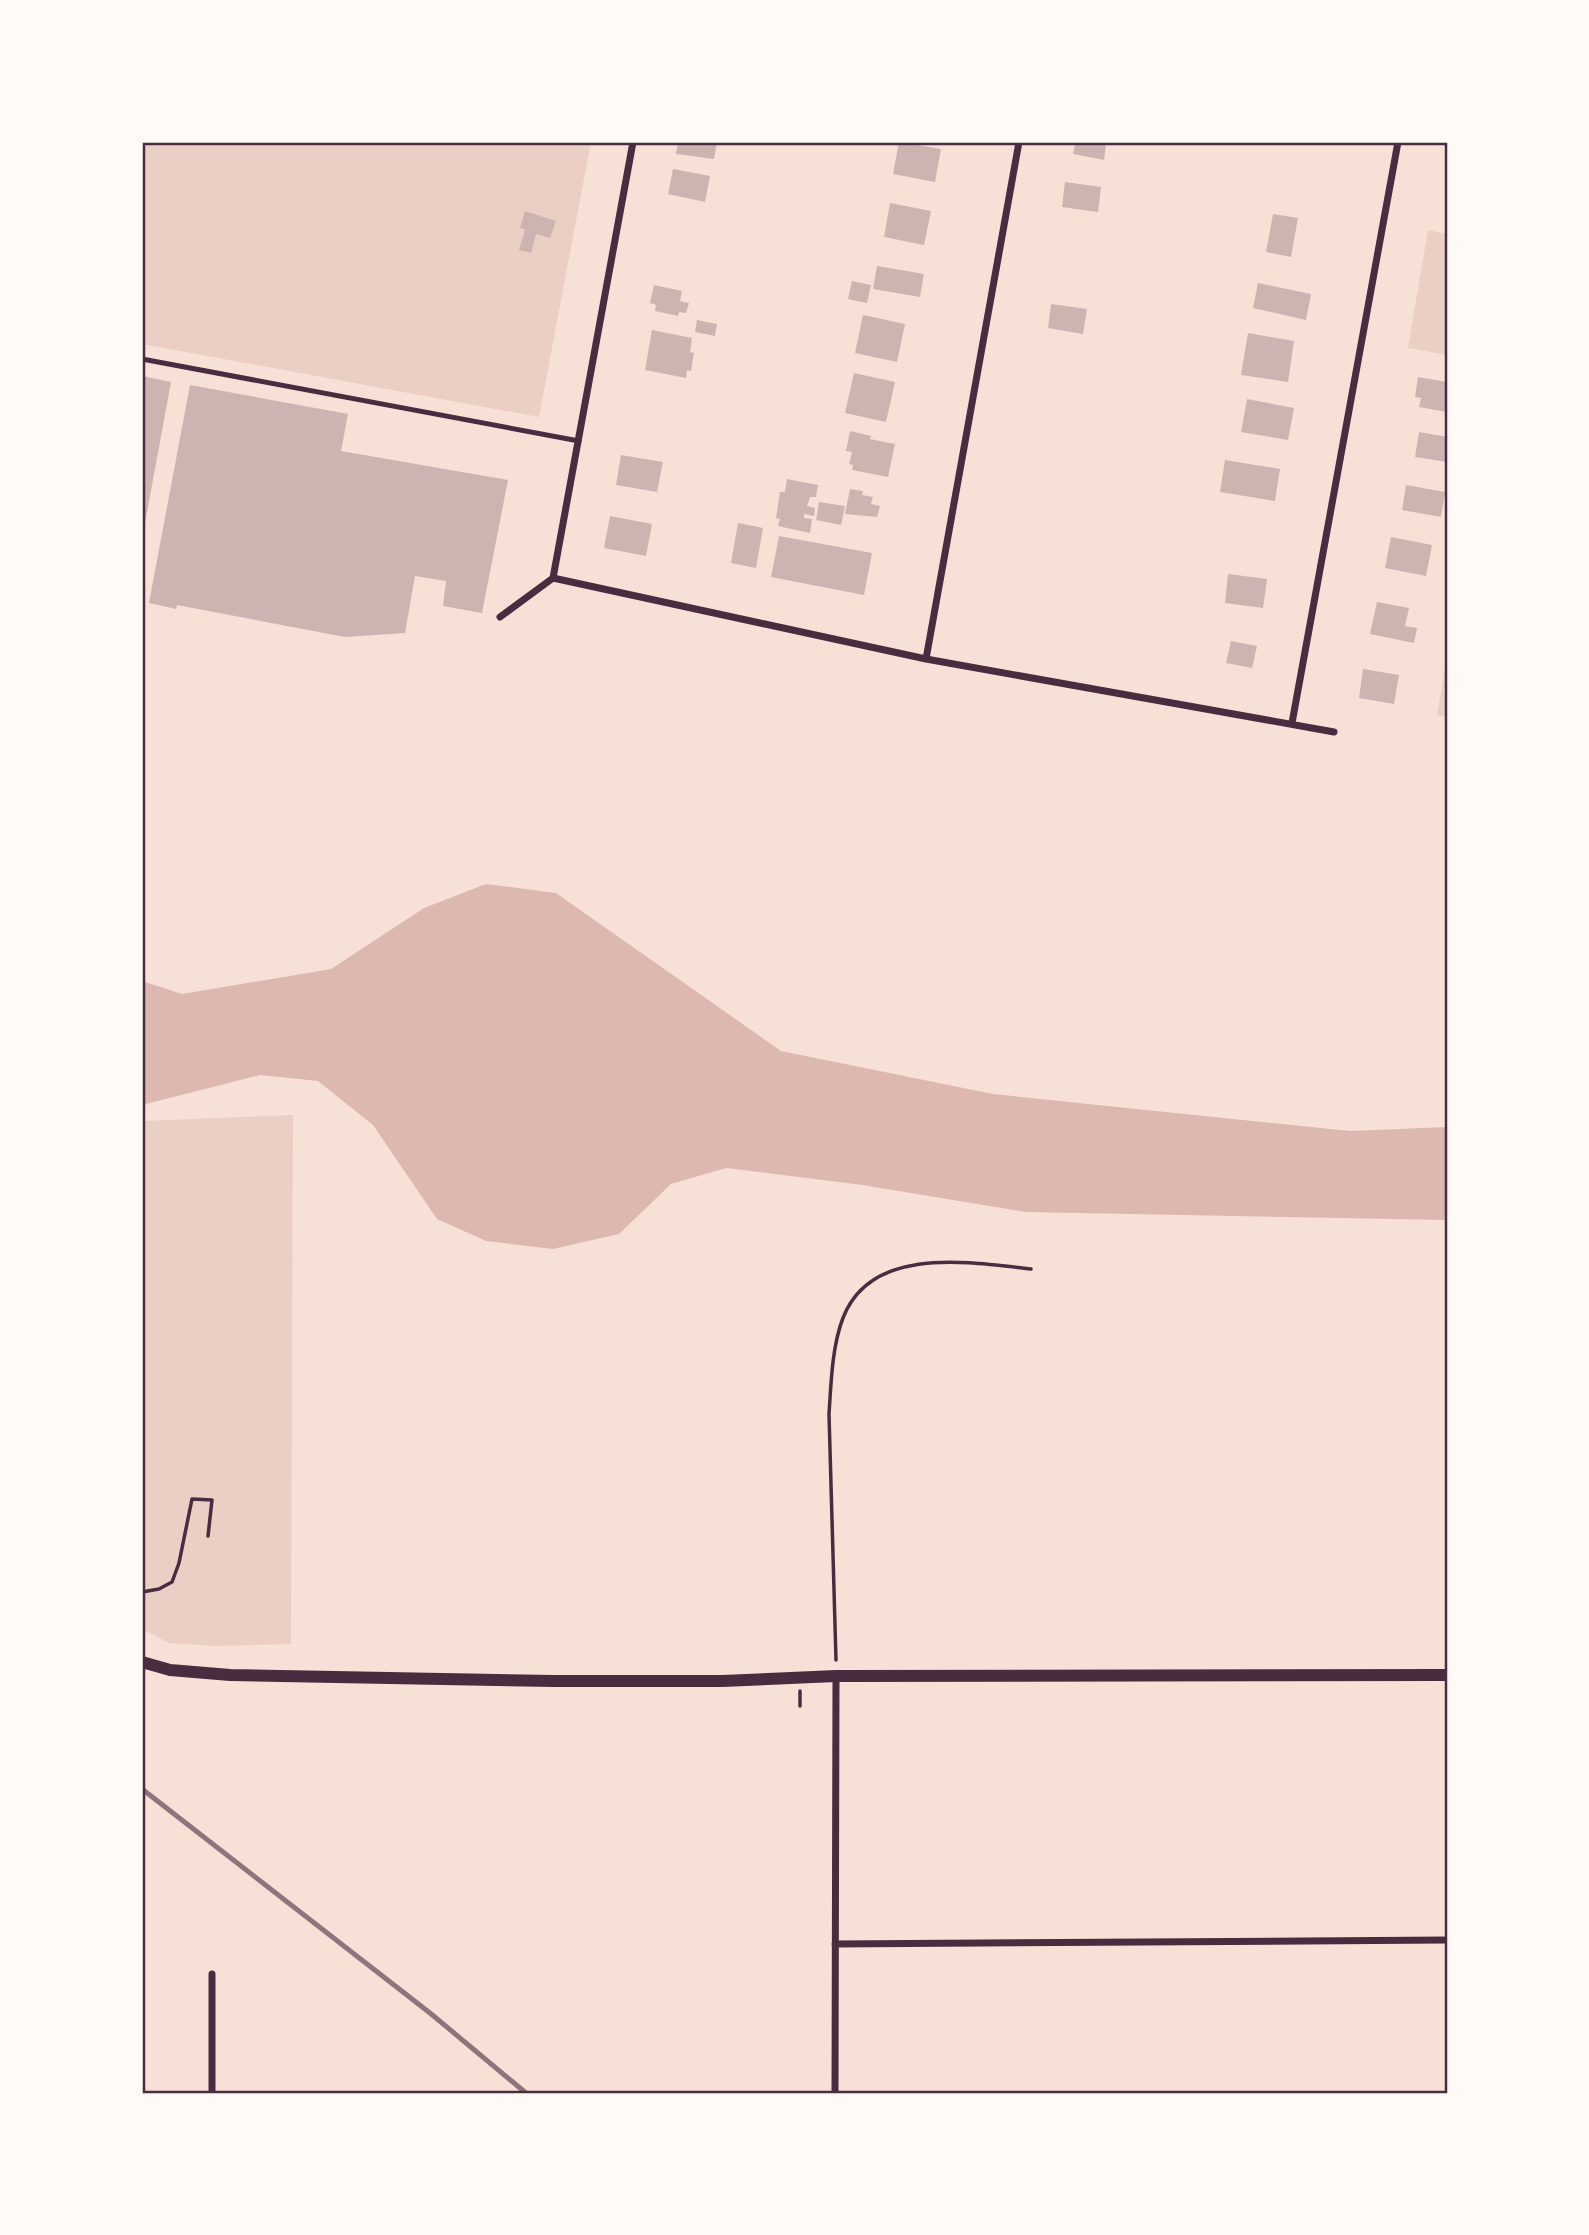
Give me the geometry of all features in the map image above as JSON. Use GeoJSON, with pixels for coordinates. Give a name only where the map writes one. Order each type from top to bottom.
{"type":"FeatureCollection","features":[{"type":"Feature","properties":{"kind":"street"},"geometry":{"type":"LineString","coordinates":[[500,617],[553,578],[633,142]]}},
{"type":"Feature","properties":{"kind":"street"},"geometry":{"type":"LineString","coordinates":[[926,659],[1020,142]]}},
{"type":"Feature","properties":{"kind":"street"},"geometry":{"type":"LineString","coordinates":[[1292,723],[1398,142]]}},
{"type":"Feature","properties":{"kind":"street"},"geometry":{"type":"LineString","coordinates":[[553,578],[926,659],[1334,732]]}},
{"type":"Feature","properties":{"kind":"street"},"geometry":{"type":"LineString","coordinates":[[142,1662],[170,1670],[195,1673],[554,1681],[722,1681],[836,1676],[1447,1675]]}},
{"type":"Feature","properties":{"kind":"street"},"geometry":{"type":"LineString","coordinates":[[835,2093],[836,1676]]}},
{"type":"Feature","properties":{"kind":"street"},"geometry":{"type":"LineString","coordinates":[[835,1944],[1447,1940]]}},
{"type":"Feature","properties":{"kind":"street"},"geometry":{"type":"LineString","coordinates":[[212,1974],[212,2093]]}},
{"type":"Feature","properties":{"kind":"lane"},"geometry":{"type":"LineString","coordinates":[[142,359],[580,441]]}},
{"type":"Feature","properties":{"kind":"path"},"geometry":{"type":"LineString","coordinates":[[836,1676],[829,1414],[838,1334],[848,1306],[863,1286],[892,1270],[937,1262],[1031,1269]]}},
{"type":"Feature","properties":{"kind":"path"},"geometry":{"type":"LineString","coordinates":[[142,1592],[159,1589],[172,1582],[179,1563],[192,1499],[212,1500],[208,1536]]}},
{"type":"Feature","properties":{"kind":"shaded area"},"geometry":{"type":"Polygon","coordinates":[[[142,142],[591,142],[539,417],[142,344],[142,142]]]}},
{"type":"Feature","properties":{"kind":"shaded area"},"geometry":{"type":"Polygon","coordinates":[[[1428,230],[1447,234],[1447,355],[1408,348],[1428,230]]]}},
{"type":"Feature","properties":{"kind":"shaded area"},"geometry":{"type":"Polygon","coordinates":[[[1447,662],[1447,717],[1437,715],[1447,662]]]}},
{"type":"Feature","properties":{"kind":"shaded area"},"geometry":{"type":"Polygon","coordinates":[[[486,884],[556,893],[781,1051],[993,1094],[1350,1131],[1447,1127],[1447,1220],[1026,1212],[862,1185],[726,1168],[671,1184],[619,1234],[553,1249],[486,1241],[437,1219],[373,1125],[318,1081],[260,1075],[142,1105],[142,981],[182,994],[331,969],[424,908],[486,884]]]}},
{"type":"Feature","properties":{"kind":"shaded area"},"geometry":{"type":"Polygon","coordinates":[[[293,1115],[291,1644],[213,1646],[169,1643],[142,1629],[142,1121],[293,1115]]]}},
{"type":"Feature","properties":{"kind":"building"},"geometry":{"type":"Polygon","coordinates":[[[678,142],[717,142],[714,159],[676,154],[678,142]]]}},
{"type":"Feature","properties":{"kind":"building"},"geometry":{"type":"Polygon","coordinates":[[[899,142],[941,149],[935,182],[893,174],[899,142]]]}},
{"type":"Feature","properties":{"kind":"building"},"geometry":{"type":"Polygon","coordinates":[[[1076,142],[1118,142],[1118,145],[1106,143],[1104,160],[1073,154],[1076,142]]]}},
{"type":"Feature","properties":{"kind":"building"},"geometry":{"type":"Polygon","coordinates":[[[673,169],[710,176],[705,202],[668,194],[673,169]]]}},
{"type":"Feature","properties":{"kind":"building"},"geometry":{"type":"Polygon","coordinates":[[[1065,182],[1101,187],[1098,212],[1062,207],[1065,182]]]}},
{"type":"Feature","properties":{"kind":"building"},"geometry":{"type":"Polygon","coordinates":[[[890,203],[931,211],[924,245],[884,237],[890,203]]]}},
{"type":"Feature","properties":{"kind":"building"},"geometry":{"type":"Polygon","coordinates":[[[525,211],[556,221],[550,238],[536,234],[531,253],[519,250],[525,230],[520,228],[525,211]]]}},
{"type":"Feature","properties":{"kind":"building"},"geometry":{"type":"Polygon","coordinates":[[[1273,214],[1298,218],[1291,257],[1266,252],[1273,214]]]}},
{"type":"Feature","properties":{"kind":"building"},"geometry":{"type":"Polygon","coordinates":[[[877,266],[924,274],[920,297],[873,289],[877,266]]]}},
{"type":"Feature","properties":{"kind":"building"},"geometry":{"type":"Polygon","coordinates":[[[852,281],[871,285],[867,303],[848,299],[852,281]]]}},
{"type":"Feature","properties":{"kind":"building"},"geometry":{"type":"Polygon","coordinates":[[[1258,283],[1311,294],[1306,320],[1253,308],[1258,283]]]}},
{"type":"Feature","properties":{"kind":"building"},"geometry":{"type":"Polygon","coordinates":[[[654,285],[682,291],[680,301],[689,303],[686,313],[679,312],[678,316],[655,311],[656,305],[650,303],[654,285]]]}},
{"type":"Feature","properties":{"kind":"building"},"geometry":{"type":"Polygon","coordinates":[[[1051,304],[1087,309],[1083,334],[1048,328],[1051,304]]]}},
{"type":"Feature","properties":{"kind":"building"},"geometry":{"type":"Polygon","coordinates":[[[863,315],[905,324],[897,362],[855,353],[863,315]]]}},
{"type":"Feature","properties":{"kind":"building"},"geometry":{"type":"Polygon","coordinates":[[[697,320],[717,324],[715,336],[695,332],[697,320]]]}},
{"type":"Feature","properties":{"kind":"building"},"geometry":{"type":"Polygon","coordinates":[[[652,330],[692,338],[690,352],[694,353],[691,371],[687,370],[686,378],[645,370],[652,330]]]}},
{"type":"Feature","properties":{"kind":"building"},"geometry":{"type":"Polygon","coordinates":[[[1248,333],[1294,341],[1288,382],[1241,375],[1248,333]]]}},
{"type":"Feature","properties":{"kind":"building"},"geometry":{"type":"Polygon","coordinates":[[[854,373],[895,382],[886,422],[845,413],[854,373]]]}},
{"type":"Feature","properties":{"kind":"building"},"geometry":{"type":"Polygon","coordinates":[[[142,376],[171,382],[143,534],[142,534],[142,376]]]}},
{"type":"Feature","properties":{"kind":"building"},"geometry":{"type":"Polygon","coordinates":[[[1418,377],[1447,382],[1447,412],[1419,407],[1421,398],[1415,397],[1418,377]]]}},
{"type":"Feature","properties":{"kind":"building"},"geometry":{"type":"Polygon","coordinates":[[[190,385],[348,414],[341,451],[508,480],[482,613],[443,606],[446,581],[415,576],[405,633],[345,637],[177,605],[176,609],[149,603],[190,385]]]}},
{"type":"Feature","properties":{"kind":"building"},"geometry":{"type":"Polygon","coordinates":[[[1247,399],[1294,408],[1288,440],[1241,432],[1247,399]]]}},
{"type":"Feature","properties":{"kind":"building"},"geometry":{"type":"Polygon","coordinates":[[[850,431],[871,436],[870,439],[895,444],[888,477],[852,470],[853,465],[849,464],[852,452],[846,451],[850,431]]]}},
{"type":"Feature","properties":{"kind":"building"},"geometry":{"type":"Polygon","coordinates":[[[1419,432],[1447,437],[1447,462],[1415,457],[1419,432]]]}},
{"type":"Feature","properties":{"kind":"building"},"geometry":{"type":"Polygon","coordinates":[[[621,455],[663,462],[657,492],[616,485],[621,455]]]}},
{"type":"Feature","properties":{"kind":"building"},"geometry":{"type":"Polygon","coordinates":[[[1225,460],[1280,469],[1275,501],[1220,492],[1225,460]]]}},
{"type":"Feature","properties":{"kind":"building"},"geometry":{"type":"Polygon","coordinates":[[[787,479],[818,485],[816,497],[810,497],[807,506],[815,508],[814,516],[804,514],[804,518],[812,519],[810,533],[778,526],[780,519],[776,518],[780,492],[785,492],[787,479]]]}},
{"type":"Feature","properties":{"kind":"building"},"geometry":{"type":"Polygon","coordinates":[[[1406,485],[1445,492],[1441,517],[1402,510],[1406,485]]]}},
{"type":"Feature","properties":{"kind":"building"},"geometry":{"type":"Polygon","coordinates":[[[850,489],[863,491],[862,495],[873,497],[871,504],[880,506],[877,517],[845,514],[850,489]]]}},
{"type":"Feature","properties":{"kind":"building"},"geometry":{"type":"Polygon","coordinates":[[[819,502],[845,506],[841,525],[816,520],[819,502]]]}},
{"type":"Feature","properties":{"kind":"building"},"geometry":{"type":"Polygon","coordinates":[[[610,516],[652,524],[646,556],[604,548],[610,516]]]}},
{"type":"Feature","properties":{"kind":"building"},"geometry":{"type":"Polygon","coordinates":[[[738,523],[763,528],[756,568],[731,563],[738,523]]]}},
{"type":"Feature","properties":{"kind":"building"},"geometry":{"type":"Polygon","coordinates":[[[779,536],[872,553],[864,595],[771,577],[779,536]]]}},
{"type":"Feature","properties":{"kind":"building"},"geometry":{"type":"Polygon","coordinates":[[[1391,537],[1432,545],[1426,576],[1385,568],[1391,537]]]}},
{"type":"Feature","properties":{"kind":"building"},"geometry":{"type":"Polygon","coordinates":[[[1228,574],[1267,579],[1263,608],[1225,603],[1228,574]]]}},
{"type":"Feature","properties":{"kind":"building"},"geometry":{"type":"Polygon","coordinates":[[[1377,602],[1409,608],[1405,626],[1417,628],[1414,643],[1370,634],[1377,602]]]}},
{"type":"Feature","properties":{"kind":"building"},"geometry":{"type":"Polygon","coordinates":[[[1231,641],[1257,646],[1252,668],[1226,663],[1231,641]]]}},
{"type":"Feature","properties":{"kind":"building"},"geometry":{"type":"Polygon","coordinates":[[[1363,669],[1399,675],[1394,704],[1359,698],[1363,669]]]}},
{"type":"Feature","properties":{"kind":"railway"},"geometry":{"type":"LineString","coordinates":[[142,1789],[430,2013],[526,2093]]}}]}
